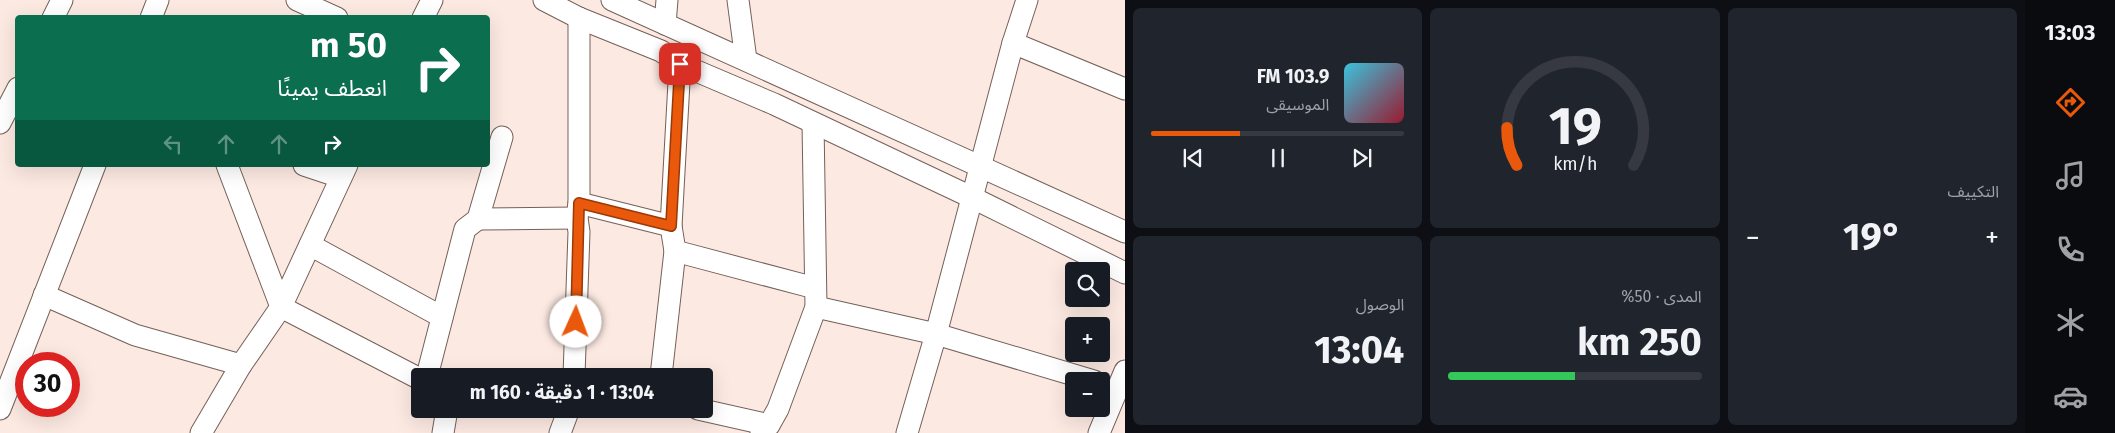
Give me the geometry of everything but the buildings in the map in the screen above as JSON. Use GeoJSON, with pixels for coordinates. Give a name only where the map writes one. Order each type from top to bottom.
{"type":"FeatureCollection","features":[{"type":"Feature","properties":{"kind":"street"},"geometry":{"type":"LineString","coordinates":[[55,15],[62,0]]}},
{"type":"Feature","properties":{"kind":"street"},"geometry":{"type":"LineString","coordinates":[[153,15],[158,0]]}},
{"type":"Feature","properties":{"kind":"street"},"geometry":{"type":"LineString","coordinates":[[297,0],[330,15]]}},
{"type":"Feature","properties":{"kind":"street"},"geometry":{"type":"LineString","coordinates":[[424,15],[432,0]]}},
{"type":"Feature","properties":{"kind":"street"},"geometry":{"type":"LineString","coordinates":[[544,0],[580,18],[661,51],[680,64],[813,123],[971,197],[1125,273]]}},
{"type":"Feature","properties":{"kind":"street"},"geometry":{"type":"LineString","coordinates":[[612,0],[1125,232]]}},
{"type":"Feature","properties":{"kind":"street"},"geometry":{"type":"LineString","coordinates":[[665,24],[667,0]]}},
{"type":"Feature","properties":{"kind":"street"},"geometry":{"type":"LineString","coordinates":[[738,0],[746,60]]}},
{"type":"Feature","properties":{"kind":"street"},"geometry":{"type":"LineString","coordinates":[[907,433],[936,334],[1013,43],[1027,0]]}},
{"type":"Feature","properties":{"kind":"street"},"geometry":{"type":"LineString","coordinates":[[574,368],[579,232],[580,18]]}},
{"type":"Feature","properties":{"kind":"street"},"geometry":{"type":"LineString","coordinates":[[1013,43],[1125,89]]}},
{"type":"Feature","properties":{"kind":"street"},"geometry":{"type":"LineString","coordinates":[[662,368],[675,252],[671,226],[680,64]]}},
{"type":"Feature","properties":{"kind":"street"},"geometry":{"type":"LineString","coordinates":[[0,123],[15,94]]}},
{"type":"Feature","properties":{"kind":"street"},"geometry":{"type":"LineString","coordinates":[[713,413],[765,429],[778,409],[816,297],[813,123]]}},
{"type":"Feature","properties":{"kind":"street"},"geometry":{"type":"LineString","coordinates":[[478,219],[502,137]]}},
{"type":"Feature","properties":{"kind":"street"},"geometry":{"type":"LineString","coordinates":[[2,399],[94,167]]}},
{"type":"Feature","properties":{"kind":"street"},"geometry":{"type":"LineString","coordinates":[[228,167],[281,307],[411,374]]}},
{"type":"Feature","properties":{"kind":"street"},"geometry":{"type":"LineString","coordinates":[[201,433],[241,365],[281,307],[344,171],[317,167]]}},
{"type":"Feature","properties":{"kind":"street"},"geometry":{"type":"LineString","coordinates":[[429,368],[465,229],[478,219],[578,211],[671,226]]}},
{"type":"Feature","properties":{"kind":"street"},"geometry":{"type":"LineString","coordinates":[[310,245],[442,316]]}},
{"type":"Feature","properties":{"kind":"street"},"geometry":{"type":"LineString","coordinates":[[675,252],[1065,372]]}},
{"type":"Feature","properties":{"kind":"street"},"geometry":{"type":"LineString","coordinates":[[44,295],[135,335],[241,365]]}},
{"type":"Feature","properties":{"kind":"street"},"geometry":{"type":"LineString","coordinates":[[1099,433],[1117,384]]}},
{"type":"Feature","properties":{"kind":"street"},"geometry":{"type":"LineString","coordinates":[[443,433],[446,418]]}},
{"type":"Feature","properties":{"kind":"street"},"geometry":{"type":"LineString","coordinates":[[560,433],[566,418]]}},
{"type":"Feature","properties":{"kind":"route"},"geometry":{"type":"LineString","coordinates":[[576,322],[579,232],[577,218],[579,203],[671,226],[680,64]]}}]}
